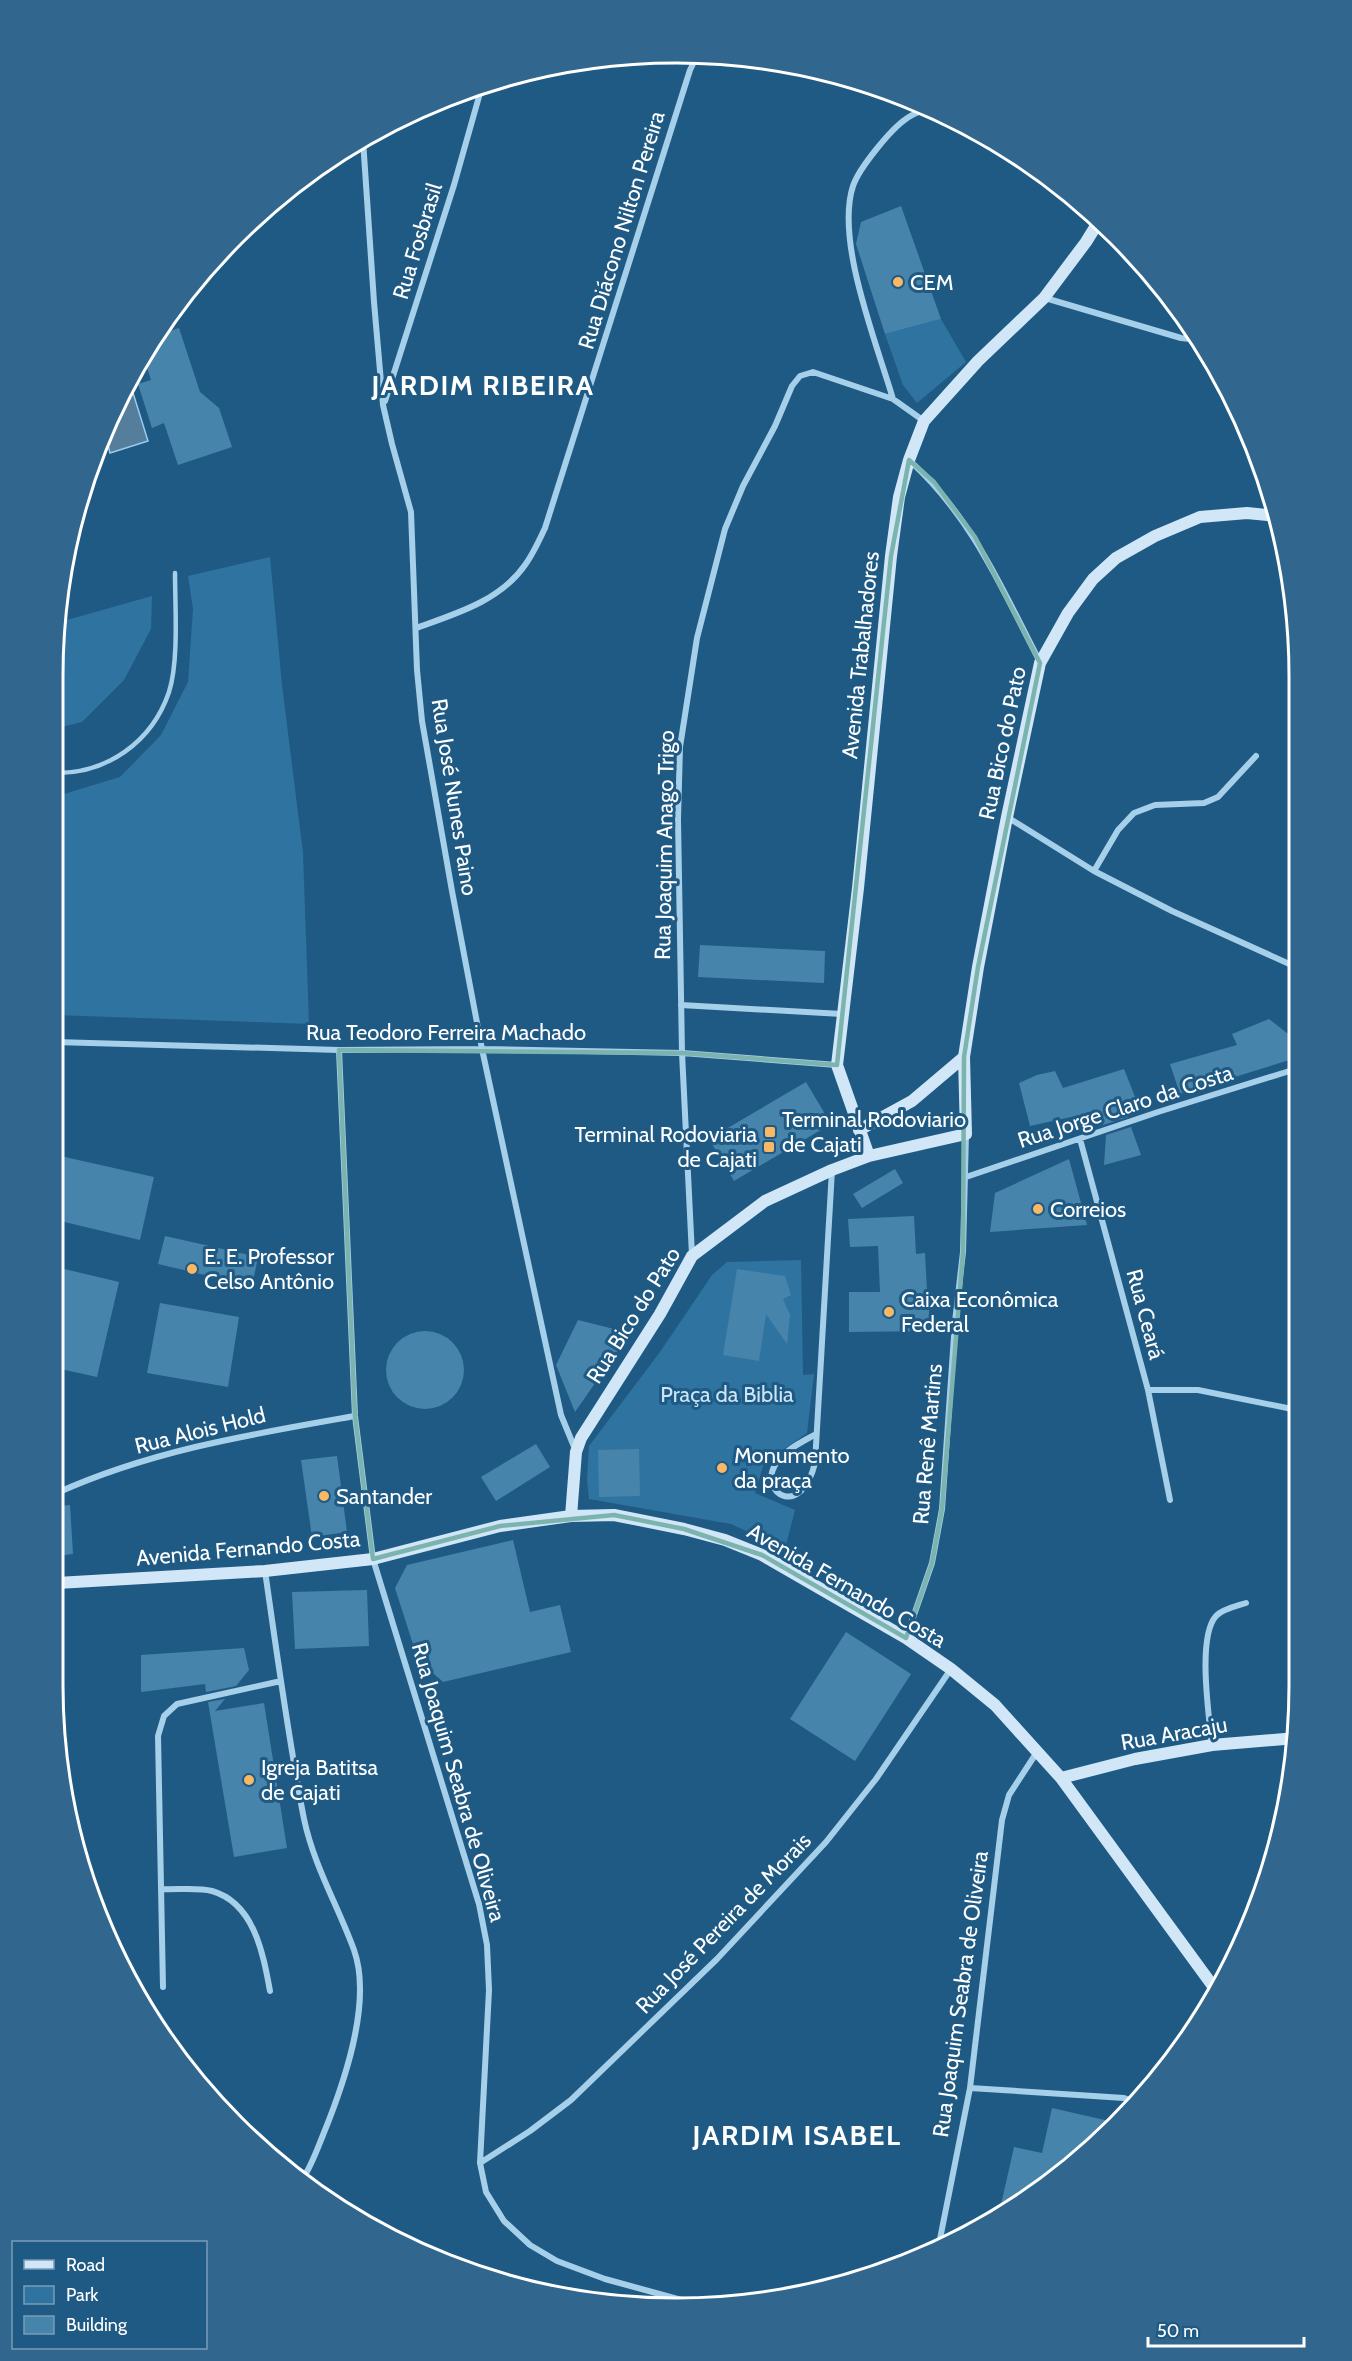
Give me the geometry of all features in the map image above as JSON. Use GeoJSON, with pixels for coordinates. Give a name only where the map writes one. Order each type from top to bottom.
{"type":"FeatureCollection","features":[{"type":"Feature","properties":{"kind":"street","name":"Rua Diácono Nilton Pereira"},"geometry":{"type":"LineString","coordinates":[[416,628],[452,615],[497,594],[524,566],[545,528],[694,63]]}},
{"type":"Feature","properties":{"kind":"street","name":"Rua Fosbrasil"},"geometry":{"type":"LineString","coordinates":[[383,405],[454,185],[479,96]]}},
{"type":"Feature","properties":{"kind":"street"},"geometry":{"type":"LineString","coordinates":[[893,399],[852,259],[848,218],[853,185],[875,150],[906,119],[918,113]]}},
{"type":"Feature","properties":{"kind":"street","name":"Rua José Nunes Paino"},"geometry":{"type":"LineString","coordinates":[[364,149],[383,405],[411,512],[417,670],[422,721],[482,1049],[561,1415],[576,1452]]}},
{"type":"Feature","properties":{"kind":"street","name":"Avenida Trabalhadores"},"geometry":{"type":"LineString","coordinates":[[869,1156],[837,1065],[899,497],[909,460],[924,421],[978,361],[1044,298],[1094,228]]}},
{"type":"Feature","properties":{"kind":"street"},"geometry":{"type":"LineString","coordinates":[[1044,298],[1188,339]]}},
{"type":"Feature","properties":{"kind":"street","name":"Rua Joaquim Anago Trigo"},"geometry":{"type":"LineString","coordinates":[[692,1256],[682,1053],[678,819],[680,747],[697,638],[725,530],[743,486],[775,426],[792,386],[800,376],[813,372],[893,399],[924,421]]}},
{"type":"Feature","properties":{"kind":"street"},"geometry":{"type":"LineString","coordinates":[[909,460],[934,482],[975,537],[1040,663]]}},
{"type":"Feature","properties":{"kind":"street","name":"Rua Bico do Pato"},"geometry":{"type":"LineString","coordinates":[[571,1516],[576,1452],[588,1426],[660,1314],[692,1256],[765,1201],[832,1170],[869,1156],[966,1134],[964,1057],[978,967],[1007,817],[1040,663],[1068,613],[1093,579],[1116,558],[1155,536],[1200,517],[1247,513],[1267,515]]}},
{"type":"Feature","properties":{"kind":"street"},"geometry":{"type":"LineString","coordinates":[[1094,871],[1118,830],[1134,813],[1155,805],[1204,803],[1218,797],[1256,756]]}},
{"type":"Feature","properties":{"kind":"street"},"geometry":{"type":"LineString","coordinates":[[1007,817],[1094,871],[1172,911],[1289,964]]}},
{"type":"Feature","properties":{"kind":"street"},"geometry":{"type":"LineString","coordinates":[[681,1005],[842,1014]]}},
{"type":"Feature","properties":{"kind":"street","name":"Rua Teodoro Ferreira Machado"},"geometry":{"type":"LineString","coordinates":[[63,1042],[339,1050],[482,1049],[682,1053],[837,1065]]}},
{"type":"Feature","properties":{"kind":"street","name":"Rua Joaquim Seabra de Oliveira"},"geometry":{"type":"LineString","coordinates":[[339,1050],[355,1416],[373,1559],[479,1904],[487,1945],[489,1990],[480,2163],[486,2192],[504,2221],[530,2245],[557,2261],[605,2279],[674,2298]]}},
{"type":"Feature","properties":{"kind":"street"},"geometry":{"type":"LineString","coordinates":[[859,1130],[912,1101],[964,1057]]}},
{"type":"Feature","properties":{"kind":"street","name":"Rua Jorge Claro da Costa"},"geometry":{"type":"LineString","coordinates":[[966,1177],[1158,1112],[1289,1071]]}},
{"type":"Feature","properties":{"kind":"street","name":"Rua Renê Martins"},"geometry":{"type":"LineString","coordinates":[[906,1638],[932,1563],[942,1509],[955,1322],[963,1252],[966,1134]]}},
{"type":"Feature","properties":{"kind":"street","name":"Rua Ceará"},"geometry":{"type":"LineString","coordinates":[[1080,1139],[1148,1390],[1170,1500]]}},
{"type":"Feature","properties":{"kind":"street"},"geometry":{"type":"LineString","coordinates":[[816,1434],[794,1447],[776,1464],[772,1474],[772,1484],[776,1491],[787,1496],[796,1496],[805,1489],[812,1477],[815,1463],[832,1170]]}},
{"type":"Feature","properties":{"kind":"street"},"geometry":{"type":"LineString","coordinates":[[1148,1390],[1198,1390],[1289,1408]]}},
{"type":"Feature","properties":{"kind":"street","name":"Rua Alois Hold"},"geometry":{"type":"LineString","coordinates":[[63,1490],[92,1478],[156,1457],[231,1437],[355,1416]]}},
{"type":"Feature","properties":{"kind":"street","name":"Avenida Fernando Costa"},"geometry":{"type":"LineString","coordinates":[[63,1583],[265,1571],[373,1559],[500,1526],[571,1516],[614,1515],[725,1540],[762,1555],[906,1638],[951,1669],[995,1705],[1061,1778],[1211,1984]]}},
{"type":"Feature","properties":{"kind":"street"},"geometry":{"type":"LineString","coordinates":[[265,1571],[304,1820],[319,1869],[355,1952],[360,1977],[359,2006],[352,2049],[336,2104],[305,2173]]}},
{"type":"Feature","properties":{"kind":"street"},"geometry":{"type":"LineString","coordinates":[[1212,1745],[1205,1670],[1209,1627],[1217,1614],[1246,1603]]}},
{"type":"Feature","properties":{"kind":"street","name":"Rua José Pereira de Morais"},"geometry":{"type":"LineString","coordinates":[[480,2163],[530,2131],[571,2100],[717,1959],[826,1842],[876,1779],[951,1669]]}},
{"type":"Feature","properties":{"kind":"street"},"geometry":{"type":"LineString","coordinates":[[163,1987],[158,1736],[164,1716],[177,1704],[281,1681]]}},
{"type":"Feature","properties":{"kind":"street","name":"Rua Aracaju"},"geometry":{"type":"LineString","coordinates":[[1061,1778],[1135,1759],[1212,1745],[1287,1739]]}},
{"type":"Feature","properties":{"kind":"street","name":"Rua Joaquim Seabra de Oliveira"},"geometry":{"type":"LineString","coordinates":[[940,2238],[970,2088],[1002,1820],[1009,1795],[1038,1751]]}},
{"type":"Feature","properties":{"kind":"street"},"geometry":{"type":"LineString","coordinates":[[161,1889],[210,1890],[231,1898],[245,1914],[264,1957],[270,1991]]}},
{"type":"Feature","properties":{"kind":"street"},"geometry":{"type":"LineString","coordinates":[[970,2088],[1127,2099]]}},
{"type":"Feature","properties":{"kind":"lane"},"geometry":{"type":"LineString","coordinates":[[63,772],[93,769],[119,758],[140,740],[158,715],[170,690],[176,631],[175,573]]}},
{"type":"Feature","properties":{"kind":"highlighted area"},"geometry":{"type":"Polygon","coordinates":[[[909,460],[934,482],[975,537],[1040,663],[978,967],[964,1057],[963,1252],[942,1509],[932,1563],[906,1638],[762,1555],[684,1529],[614,1515],[500,1526],[373,1559],[355,1416],[339,1050],[682,1053],[837,1065],[891,556],[909,460]]]}},
{"type":"Feature","properties":{"kind":"green space"},"geometry":{"type":"Polygon","coordinates":[[[941,319],[966,362],[917,403],[903,385],[885,334],[941,319]]]}},
{"type":"Feature","properties":{"kind":"green space"},"geometry":{"type":"Polygon","coordinates":[[[270,557],[282,685],[303,853],[309,1024],[63,1015],[63,794],[120,777],[161,735],[188,682],[193,609],[188,576],[270,557]]]}},
{"type":"Feature","properties":{"kind":"green space"},"geometry":{"type":"Polygon","coordinates":[[[152,596],[151,629],[124,680],[82,722],[63,727],[63,676],[66,620],[152,596]]]}},
{"type":"Feature","properties":{"kind":"green space","name":"Praça da Biblia"},"geometry":{"type":"Polygon","coordinates":[[[801,1260],[803,1375],[814,1374],[807,1433],[764,1463],[755,1493],[795,1510],[785,1549],[731,1524],[589,1499],[587,1480],[589,1446],[660,1352],[712,1275],[727,1262],[801,1260]]]}},
{"type":"Feature","properties":{"kind":"shaded area"},"geometry":{"type":"Polygon","coordinates":[[[133,392],[148,441],[110,453],[110,441],[133,392]]]}},
{"type":"Feature","properties":{"kind":"building","name":"CEM"},"geometry":{"type":"Polygon","coordinates":[[[901,206],[941,319],[885,334],[856,244],[861,222],[901,206]]]}},
{"type":"Feature","properties":{"kind":"building"},"geometry":{"type":"Polygon","coordinates":[[[179,328],[200,392],[219,408],[232,447],[178,465],[164,423],[152,428],[138,384],[151,380],[147,366],[169,331],[179,328]]]}},
{"type":"Feature","properties":{"kind":"building"},"geometry":{"type":"Polygon","coordinates":[[[700,945],[825,951],[824,983],[698,977],[700,945]]]}},
{"type":"Feature","properties":{"kind":"building"},"geometry":{"type":"Polygon","coordinates":[[[1269,1019],[1289,1035],[1289,1060],[1180,1094],[1170,1064],[1237,1045],[1232,1034],[1269,1019]]]}},
{"type":"Feature","properties":{"kind":"building"},"geometry":{"type":"Polygon","coordinates":[[[1124,1069],[1139,1107],[1126,1111],[1128,1117],[1103,1125],[1098,1111],[1030,1126],[1019,1083],[1037,1075],[1055,1071],[1063,1088],[1124,1069]]]}},
{"type":"Feature","properties":{"kind":"building","name":"Terminal Rodoviario de Cajati"},"geometry":{"type":"Polygon","coordinates":[[[806,1082],[831,1124],[734,1181],[709,1139],[806,1082]]]}},
{"type":"Feature","properties":{"kind":"building"},"geometry":{"type":"Polygon","coordinates":[[[1131,1127],[1141,1155],[1104,1165],[1106,1135],[1131,1127]]]}},
{"type":"Feature","properties":{"kind":"building"},"geometry":{"type":"Polygon","coordinates":[[[63,1157],[154,1177],[140,1240],[63,1222],[63,1157]]]}},
{"type":"Feature","properties":{"kind":"building","name":"Correios"},"geometry":{"type":"Polygon","coordinates":[[[1069,1159],[1087,1225],[990,1232],[995,1193],[1069,1159]]]}},
{"type":"Feature","properties":{"kind":"building"},"geometry":{"type":"Polygon","coordinates":[[[895,1169],[903,1183],[862,1208],[853,1194],[895,1169]]]}},
{"type":"Feature","properties":{"kind":"building"},"geometry":{"type":"Polygon","coordinates":[[[914,1216],[916,1254],[925,1253],[927,1291],[929,1291],[929,1331],[849,1332],[849,1292],[880,1292],[878,1246],[850,1247],[848,1219],[914,1216]]]}},
{"type":"Feature","properties":{"kind":"building"},"geometry":{"type":"Polygon","coordinates":[[[165,1236],[258,1257],[252,1286],[158,1264],[165,1236]]]}},
{"type":"Feature","properties":{"kind":"building"},"geometry":{"type":"Polygon","coordinates":[[[63,1269],[119,1282],[97,1377],[63,1370],[63,1269]]]}},
{"type":"Feature","properties":{"kind":"building"},"geometry":{"type":"Polygon","coordinates":[[[737,1269],[785,1276],[791,1295],[783,1299],[790,1315],[787,1344],[766,1314],[759,1361],[723,1355],[737,1269]]]}},
{"type":"Feature","properties":{"kind":"building"},"geometry":{"type":"Polygon","coordinates":[[[160,1303],[239,1317],[228,1387],[147,1373],[160,1303]]]}},
{"type":"Feature","properties":{"kind":"building"},"geometry":{"type":"Polygon","coordinates":[[[578,1320],[630,1333],[575,1412],[556,1365],[578,1320]]]}},
{"type":"Feature","properties":{"kind":"building"},"geometry":{"type":"Polygon","coordinates":[[[425,1331],[440,1334],[457,1348],[464,1370],[461,1385],[447,1402],[425,1409],[410,1406],[393,1392],[386,1370],[389,1355],[403,1338],[425,1331]]]}},
{"type":"Feature","properties":{"kind":"building"},"geometry":{"type":"Polygon","coordinates":[[[536,1444],[550,1467],[496,1501],[481,1477],[536,1444]]]}},
{"type":"Feature","properties":{"kind":"building"},"geometry":{"type":"Polygon","coordinates":[[[639,1449],[640,1496],[599,1497],[598,1450],[639,1449]]]}},
{"type":"Feature","properties":{"kind":"building","name":"Santander"},"geometry":{"type":"Polygon","coordinates":[[[337,1456],[347,1532],[312,1537],[301,1460],[337,1456]]]}},
{"type":"Feature","properties":{"kind":"building"},"geometry":{"type":"Polygon","coordinates":[[[70,1505],[73,1554],[63,1555],[63,1506],[70,1505]]]}},
{"type":"Feature","properties":{"kind":"building"},"geometry":{"type":"Polygon","coordinates":[[[513,1540],[530,1612],[560,1605],[571,1652],[443,1682],[418,1660],[395,1588],[407,1565],[513,1540]]]}},
{"type":"Feature","properties":{"kind":"building"},"geometry":{"type":"Polygon","coordinates":[[[367,1590],[369,1646],[295,1649],[292,1592],[367,1590]]]}},
{"type":"Feature","properties":{"kind":"building"},"geometry":{"type":"Polygon","coordinates":[[[846,1632],[911,1674],[855,1761],[790,1719],[846,1632]]]}},
{"type":"Feature","properties":{"kind":"building"},"geometry":{"type":"Polygon","coordinates":[[[244,1648],[249,1670],[236,1686],[206,1692],[205,1684],[141,1692],[141,1655],[244,1648]]]}},
{"type":"Feature","properties":{"kind":"building","name":"Igreja Batitsa de Cajati"},"geometry":{"type":"Polygon","coordinates":[[[225,1699],[215,1711],[264,1703],[287,1848],[234,1857],[208,1702],[225,1699]]]}},
{"type":"Feature","properties":{"kind":"building"},"geometry":{"type":"Polygon","coordinates":[[[1052,2108],[1107,2120],[1049,2171],[1001,2205],[1014,2147],[1042,2153],[1052,2108]]]}},
{"type":"Feature","properties":{"kind":"place","name":"CEM"},"geometry":{"type":"Point","coordinates":[898,282]}},
{"type":"Feature","properties":{"kind":"place","name":"Terminal Rodoviario de Cajati"},"geometry":{"type":"Point","coordinates":[770,1132]}},
{"type":"Feature","properties":{"kind":"place","name":"Terminal Rodoviaria de Cajati"},"geometry":{"type":"Point","coordinates":[769,1147]}},
{"type":"Feature","properties":{"kind":"place","name":"Correios"},"geometry":{"type":"Point","coordinates":[1038,1209]}},
{"type":"Feature","properties":{"kind":"place","name":"E. E. Professor Celso Antônio"},"geometry":{"type":"Point","coordinates":[192,1269]}},
{"type":"Feature","properties":{"kind":"place","name":"Caixa Econômica Federal"},"geometry":{"type":"Point","coordinates":[889,1312]}},
{"type":"Feature","properties":{"kind":"place","name":"Monumento da praça"},"geometry":{"type":"Point","coordinates":[722,1468]}},
{"type":"Feature","properties":{"kind":"place","name":"Santander"},"geometry":{"type":"Point","coordinates":[324,1496]}},
{"type":"Feature","properties":{"kind":"place","name":"Igreja Batitsa de Cajati"},"geometry":{"type":"Point","coordinates":[249,1780]}},
{"type":"Feature","properties":{"kind":"district","name":"JARDIM RIBEIRA"},"geometry":{"type":"Point","coordinates":[483,385]}},
{"type":"Feature","properties":{"kind":"district","name":"JARDIM ISABEL"},"geometry":{"type":"Point","coordinates":[797,2135]}}]}
